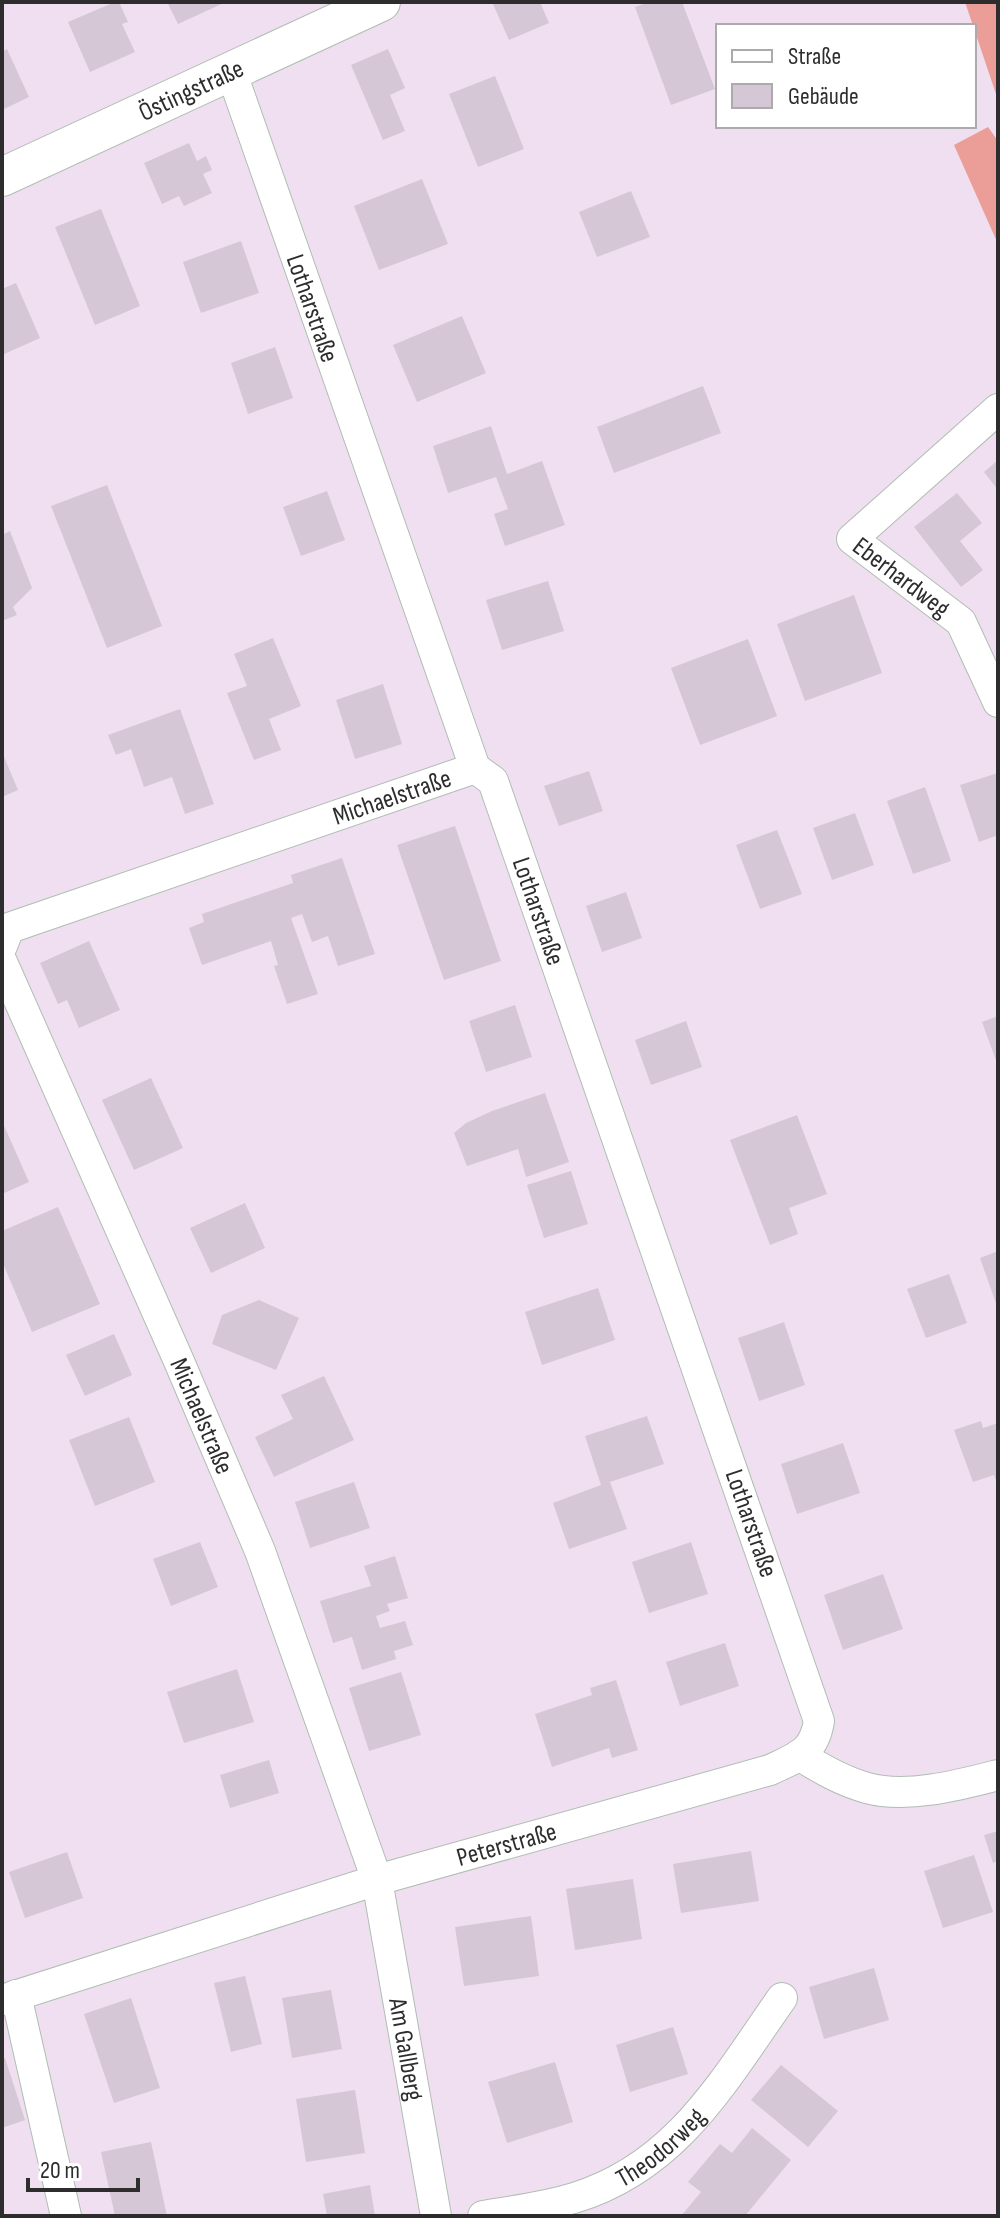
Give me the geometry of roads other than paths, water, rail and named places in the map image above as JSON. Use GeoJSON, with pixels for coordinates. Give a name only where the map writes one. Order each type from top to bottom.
{"type":"FeatureCollection","features":[{"type":"Feature","properties":{"kind":"street","name":"Östingstraße"},"geometry":{"type":"LineString","coordinates":[[2,177],[381,2]]}},
{"type":"Feature","properties":{"kind":"street","name":"Lotharstraße"},"geometry":{"type":"LineString","coordinates":[[231,71],[475,768],[493,781],[815,1705],[819,1721],[817,1736],[811,1746],[799,1755]]}},
{"type":"Feature","properties":{"kind":"street","name":"Eberhardweg"},"geometry":{"type":"LineString","coordinates":[[998,409],[852,539],[961,622],[998,702]]}},
{"type":"Feature","properties":{"kind":"street","name":"Michaelstraße"},"geometry":{"type":"LineString","coordinates":[[4,935],[475,768]]}},
{"type":"Feature","properties":{"kind":"street","name":"Michaelstraße"},"geometry":{"type":"LineString","coordinates":[[2,962],[172,1344],[260,1551],[377,1880]]}},
{"type":"Feature","properties":{"kind":"street"},"geometry":{"type":"LineString","coordinates":[[799,1755],[830,1774],[869,1789],[901,1791],[937,1788],[998,1775]]}},
{"type":"Feature","properties":{"kind":"street","name":"Peterstraße"},"geometry":{"type":"LineString","coordinates":[[66,2216],[9,1998],[377,1880],[770,1770],[799,1755]]}},
{"type":"Feature","properties":{"kind":"street","name":"Am Gallberg"},"geometry":{"type":"LineString","coordinates":[[377,1880],[436,2216]]}},
{"type":"Feature","properties":{"kind":"street","name":"Theodorweg"},"geometry":{"type":"LineString","coordinates":[[483,2216],[575,2198],[627,2175],[657,2155],[699,2114],[782,1998]]}}]}
